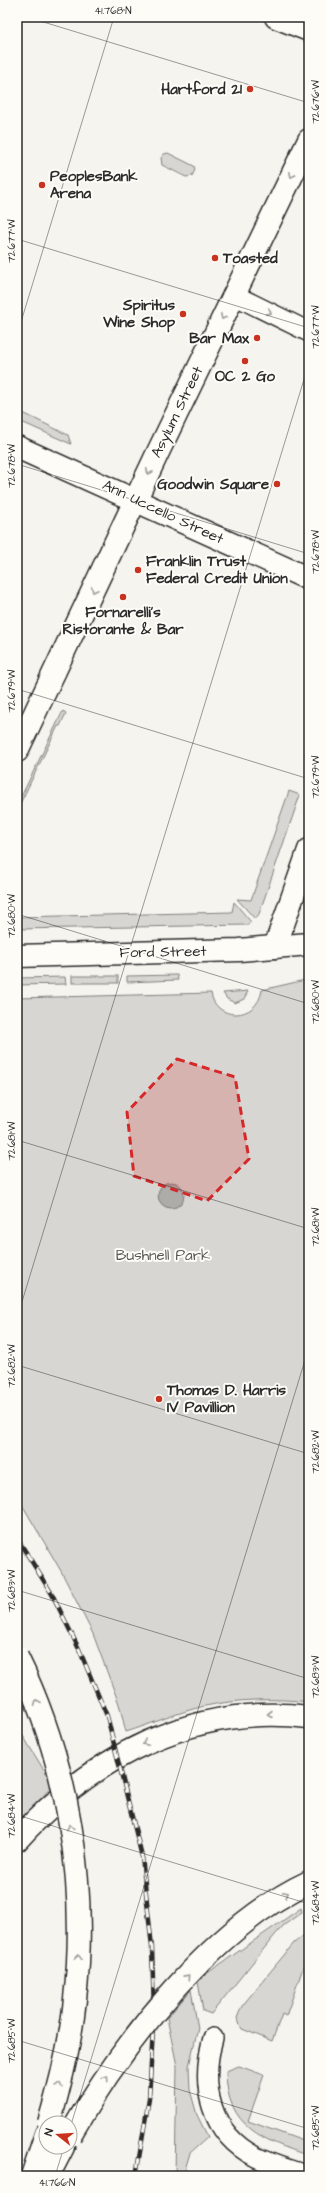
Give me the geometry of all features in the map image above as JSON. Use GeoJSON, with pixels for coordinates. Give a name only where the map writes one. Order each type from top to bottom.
{"type":"FeatureCollection","features":[{"type":"Feature","properties":{"kind":"main road"},"geometry":{"type":"LineString","coordinates":[[276,17],[309,30]]}},
{"type":"Feature","properties":{"kind":"main road","name":"Asylum Street"},"geometry":{"type":"LineString","coordinates":[[17,751],[136,499],[309,140]]}},
{"type":"Feature","properties":{"kind":"main road","name":"Ann Uccello Street"},"geometry":{"type":"LineString","coordinates":[[17,447],[136,499],[309,579]]}},
{"type":"Feature","properties":{"kind":"main road"},"geometry":{"type":"LineString","coordinates":[[275,947],[309,850]]}},
{"type":"Feature","properties":{"kind":"main road","name":"Ford Street"},"geometry":{"type":"LineString","coordinates":[[17,956],[240,950],[309,944]]}},
{"type":"Feature","properties":{"kind":"main road"},"geometry":{"type":"LineString","coordinates":[[17,1657],[38,1704],[55,1755],[68,1814],[76,1886],[79,1944],[75,1999],[66,2056],[51,2115]]}},
{"type":"Feature","properties":{"kind":"main road"},"geometry":{"type":"LineString","coordinates":[[17,1840],[43,1813],[81,1781],[123,1754],[164,1735],[201,1722],[232,1717],[275,1714],[309,1717]]}},
{"type":"Feature","properties":{"kind":"main road"},"geometry":{"type":"LineString","coordinates":[[78,2123],[123,2055],[197,1965],[254,1915],[282,1896],[309,1882]]}},
{"type":"Feature","properties":{"kind":"main road"},"geometry":{"type":"LineString","coordinates":[[32,2176],[39,2155]]}},
{"type":"Feature","properties":{"kind":"main road"},"geometry":{"type":"LineString","coordinates":[[48,2176],[59,2155]]}},
{"type":"Feature","properties":{"kind":"street"},"geometry":{"type":"LineString","coordinates":[[234,295],[309,332]]}},
{"type":"Feature","properties":{"kind":"street"},"geometry":{"type":"LineString","coordinates":[[213,2038],[207,2061],[207,2088],[214,2112],[225,2130],[240,2146],[255,2156],[308,2176]]}},
{"type":"Feature","properties":{"kind":"highlighted area"},"geometry":{"type":"Polygon","coordinates":[[[177,1059],[235,1077],[249,1159],[207,1201],[134,1176],[127,1112],[177,1059]]]}},
{"type":"Feature","properties":{"kind":"green space"},"geometry":{"type":"Polygon","coordinates":[[[168,153],[194,166],[195,170],[192,176],[186,177],[162,165],[161,158],[164,154],[168,153]]]}},
{"type":"Feature","properties":{"kind":"green space"},"geometry":{"type":"Polygon","coordinates":[[[17,410],[68,435],[71,444],[17,420],[17,410]]]}},
{"type":"Feature","properties":{"kind":"green space"},"geometry":{"type":"Polygon","coordinates":[[[63,711],[66,713],[60,726],[58,726],[17,810],[17,805],[63,711]]]}},
{"type":"Feature","properties":{"kind":"green space"},"geometry":{"type":"Polygon","coordinates":[[[289,791],[300,795],[259,914],[255,919],[237,899],[251,900],[289,791]]]}},
{"type":"Feature","properties":{"kind":"green space"},"geometry":{"type":"Polygon","coordinates":[[[234,902],[251,922],[248,925],[17,929],[17,917],[232,912],[234,902]]]}},
{"type":"Feature","properties":{"kind":"green space"},"geometry":{"type":"Polygon","coordinates":[[[177,975],[178,980],[127,982],[127,976],[177,975]]]}},
{"type":"Feature","properties":{"kind":"green space"},"geometry":{"type":"Polygon","coordinates":[[[72,976],[118,976],[118,983],[72,983],[72,976]]]}},
{"type":"Feature","properties":{"kind":"green space"},"geometry":{"type":"Polygon","coordinates":[[[65,977],[66,984],[17,985],[17,978],[65,977]]]}},
{"type":"Feature","properties":{"kind":"green space","name":"Bushnell Park"},"geometry":{"type":"Polygon","coordinates":[[[309,979],[309,1702],[257,1700],[205,1706],[185,1711],[126,1732],[119,1704],[93,1634],[61,1571],[17,1496],[17,998],[211,993],[214,1002],[220,1009],[228,1013],[236,1014],[245,1012],[252,1008],[259,1000],[262,990],[309,979]]]}},
{"type":"Feature","properties":{"kind":"green space"},"geometry":{"type":"Polygon","coordinates":[[[248,991],[244,999],[235,1003],[227,999],[223,993],[248,991]]]}},
{"type":"Feature","properties":{"kind":"green space"},"geometry":{"type":"Polygon","coordinates":[[[17,1726],[53,1785],[17,1825],[17,1726]]]}},
{"type":"Feature","properties":{"kind":"green space"},"geometry":{"type":"Polygon","coordinates":[[[301,1908],[302,1912],[283,1926],[211,2014],[203,2011],[198,1982],[206,1974],[301,1908]]]}},
{"type":"Feature","properties":{"kind":"green space"},"geometry":{"type":"Polygon","coordinates":[[[309,1931],[309,1951],[286,2016],[282,2014],[272,2041],[242,2029],[237,2018],[242,2006],[294,1943],[309,1931]]]}},
{"type":"Feature","properties":{"kind":"green space"},"geometry":{"type":"Polygon","coordinates":[[[191,1990],[198,2028],[189,2066],[190,2090],[197,2115],[208,2137],[190,2153],[183,2176],[175,2175],[177,2066],[167,2018],[191,1990]]]}},
{"type":"Feature","properties":{"kind":"green space"},"geometry":{"type":"Polygon","coordinates":[[[239,2066],[264,2075],[248,2121],[309,2143],[309,2156],[263,2137],[240,2119],[233,2106],[228,2090],[226,2071],[239,2066]]]}},
{"type":"Feature","properties":{"kind":"shaded area"},"geometry":{"type":"Polygon","coordinates":[[[171,1182],[180,1186],[184,1195],[180,1204],[171,1208],[162,1204],[158,1195],[162,1186],[171,1182]]]}},
{"type":"Feature","properties":{"kind":"railway"},"geometry":{"type":"LineString","coordinates":[[17,1538],[52,1594],[79,1649],[107,1716],[142,1857],[152,1947],[154,2013],[149,2098],[136,2176]]}},
{"type":"Feature","properties":{"kind":"place","name":"Hartford 21"},"geometry":{"type":"Point","coordinates":[250,89]}},
{"type":"Feature","properties":{"kind":"place","name":"PeoplesBank Arena"},"geometry":{"type":"Point","coordinates":[42,185]}},
{"type":"Feature","properties":{"kind":"place","name":"Toasted"},"geometry":{"type":"Point","coordinates":[215,258]}},
{"type":"Feature","properties":{"kind":"place","name":"Spiritus Wine Shop"},"geometry":{"type":"Point","coordinates":[183,314]}},
{"type":"Feature","properties":{"kind":"place","name":"Bar Max"},"geometry":{"type":"Point","coordinates":[257,338]}},
{"type":"Feature","properties":{"kind":"place","name":"OC 2 Go"},"geometry":{"type":"Point","coordinates":[245,361]}},
{"type":"Feature","properties":{"kind":"place","name":"Goodwin Square"},"geometry":{"type":"Point","coordinates":[277,484]}},
{"type":"Feature","properties":{"kind":"place","name":"Franklin Trust Federal Credit Union"},"geometry":{"type":"Point","coordinates":[138,570]}},
{"type":"Feature","properties":{"kind":"place","name":"Fornarelli's Ristorante & Bar"},"geometry":{"type":"Point","coordinates":[123,597]}},
{"type":"Feature","properties":{"kind":"place","name":"Thomas D. Harris IV Pavillion"},"geometry":{"type":"Point","coordinates":[159,1399]}}]}
